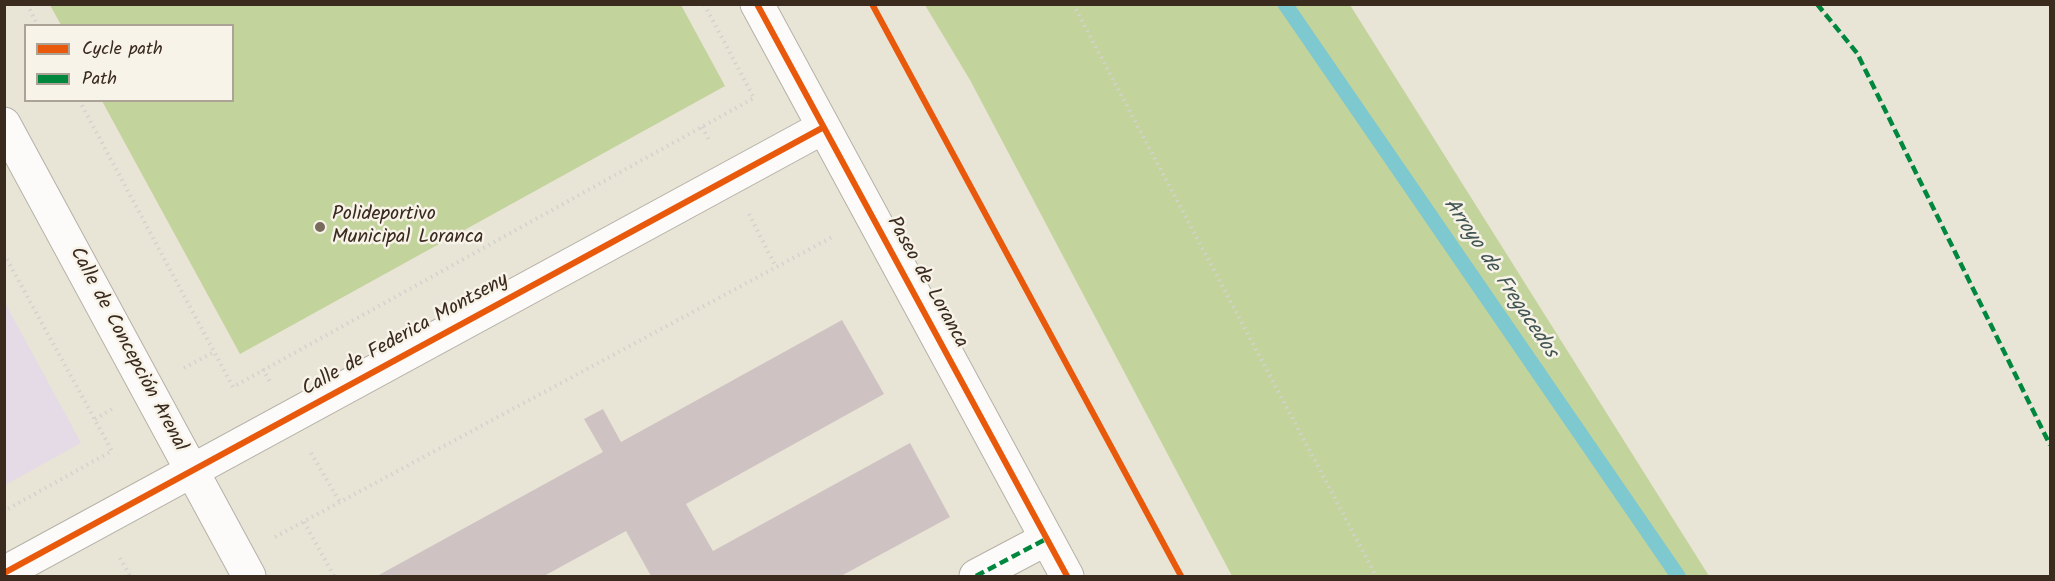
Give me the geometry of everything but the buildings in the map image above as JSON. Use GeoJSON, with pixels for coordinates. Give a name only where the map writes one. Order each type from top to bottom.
{"type":"FeatureCollection","features":[{"type":"Feature","properties":{"kind":"street","name":"Paseo de Loranca"},"geometry":{"type":"LineString","coordinates":[[757,4],[822,128],[1067,576]]}},
{"type":"Feature","properties":{"kind":"street","name":"Calle de Concepción Arenal"},"geometry":{"type":"LineString","coordinates":[[4,124],[243,566]]}},
{"type":"Feature","properties":{"kind":"street","name":"Calle de Federica Montseny"},"geometry":{"type":"LineString","coordinates":[[4,573],[822,128]]}},
{"type":"Feature","properties":{"kind":"street"},"geometry":{"type":"LineString","coordinates":[[976,576],[1046,539]]}},
{"type":"Feature","properties":{"kind":"path"},"geometry":{"type":"LineString","coordinates":[[27,4],[37,24]]}},
{"type":"Feature","properties":{"kind":"path"},"geometry":{"type":"LineString","coordinates":[[80,102],[233,387],[754,98],[704,4]]}},
{"type":"Feature","properties":{"kind":"path"},"geometry":{"type":"LineString","coordinates":[[1074,4],[1376,576]]}},
{"type":"Feature","properties":{"kind":"path"},"geometry":{"type":"LineString","coordinates":[[243,566],[304,522],[841,232]]}},
{"type":"Feature","properties":{"kind":"path"},"geometry":{"type":"LineString","coordinates":[[4,254],[112,451],[4,511]]}},
{"type":"Feature","properties":{"kind":"path"},"geometry":{"type":"LineString","coordinates":[[304,522],[334,576]]}},
{"type":"Feature","properties":{"kind":"shaded area"},"geometry":{"type":"Polygon","coordinates":[[[4,301],[81,443],[5,485],[4,485],[4,301]]]}},
{"type":"Feature","properties":{"kind":"green space","name":"Polideportivo Municipal Loranca"},"geometry":{"type":"Polygon","coordinates":[[[50,5],[681,5],[725,86],[240,354],[103,102],[234,102],[234,24],[60,24],[50,5]]]}},
{"type":"Feature","properties":{"kind":"green space"},"geometry":{"type":"Polygon","coordinates":[[[925,5],[1350,5],[1709,576],[1232,576],[970,80],[925,5]]]}},
{"type":"Feature","properties":{"kind":"waterway","name":"Arroyo de Fregacedos"},"geometry":{"type":"LineString","coordinates":[[1285,4],[1678,576]]}},
{"type":"Feature","properties":{"kind":"marked path"},"geometry":{"type":"LineString","coordinates":[[1817,4],[1857,53],[2050,445]]}},
{"type":"Feature","properties":{"kind":"marked path"},"geometry":{"type":"LineString","coordinates":[[976,576],[1046,539]]}},
{"type":"Feature","properties":{"kind":"cycle path"},"geometry":{"type":"LineString","coordinates":[[757,4],[1067,576]]}},
{"type":"Feature","properties":{"kind":"cycle path"},"geometry":{"type":"LineString","coordinates":[[872,4],[1181,576]]}},
{"type":"Feature","properties":{"kind":"cycle path"},"geometry":{"type":"LineString","coordinates":[[4,573],[822,128]]}},
{"type":"Feature","properties":{"kind":"place","name":"Polideportivo Municipal Loranca"},"geometry":{"type":"Point","coordinates":[320,227]}}]}
